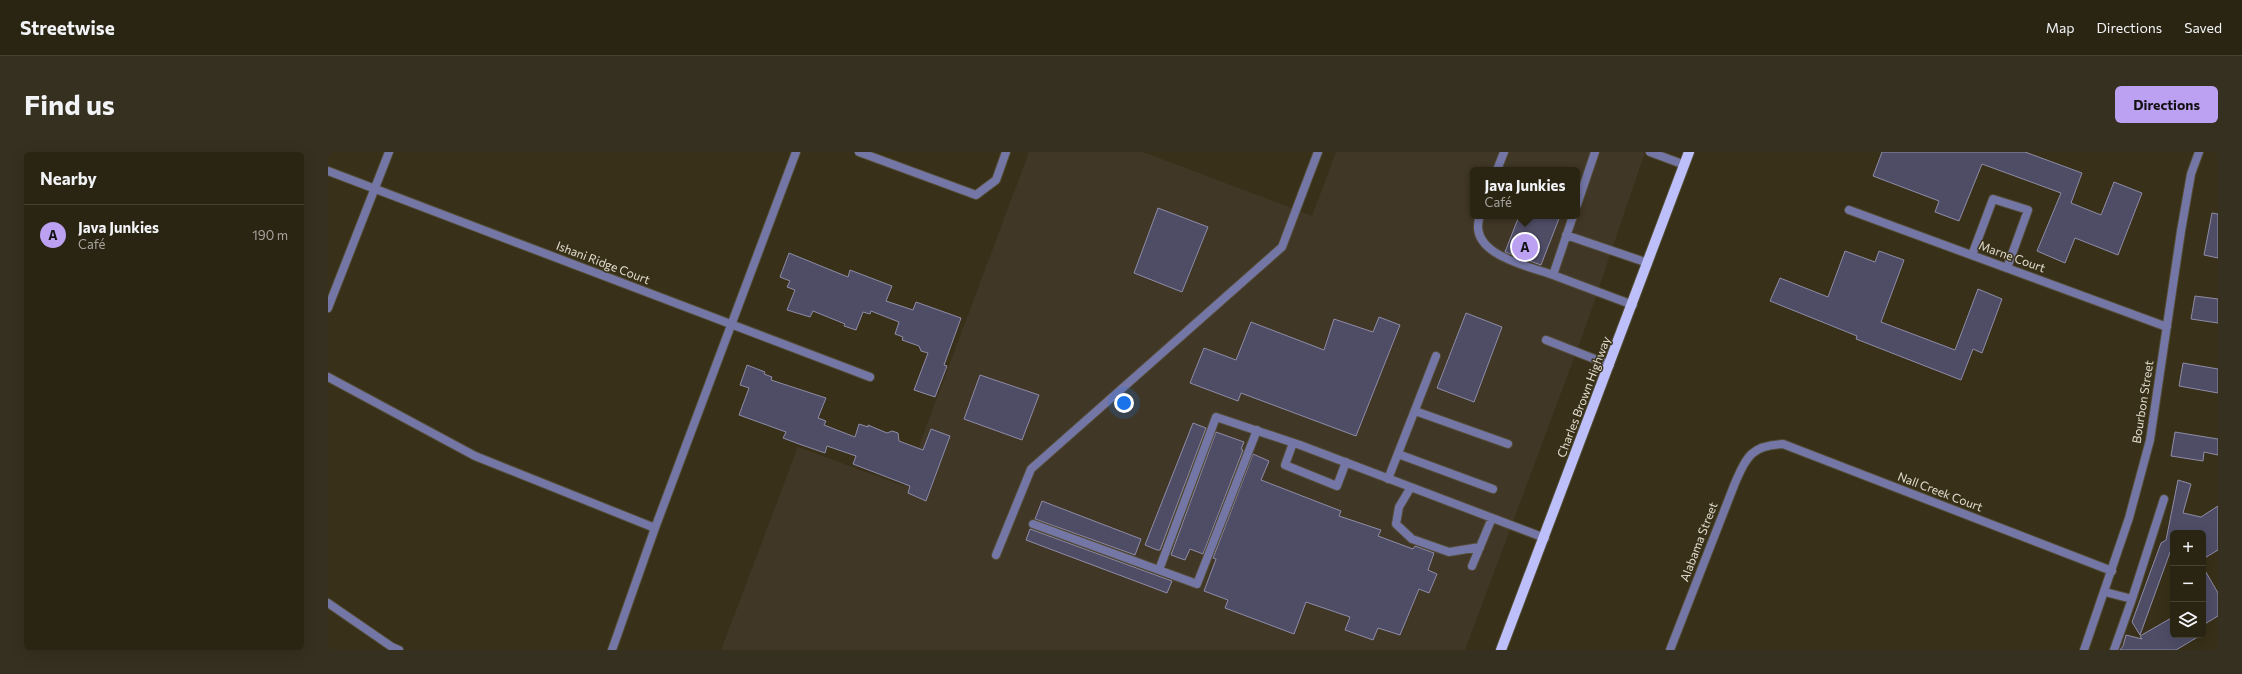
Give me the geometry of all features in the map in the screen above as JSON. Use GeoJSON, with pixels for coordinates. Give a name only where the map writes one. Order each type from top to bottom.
{"type":"FeatureCollection","features":[{"type":"Feature","properties":{"kind":"main road","name":"Charles Brown Highway"},"geometry":{"type":"LineString","coordinates":[[1501,650],[1545,538],[1690,152]]}},
{"type":"Feature","properties":{"kind":"street"},"geometry":{"type":"LineString","coordinates":[[328,308],[389,152]]}},
{"type":"Feature","properties":{"kind":"street"},"geometry":{"type":"LineString","coordinates":[[612,650],[730,324],[796,152]]}},
{"type":"Feature","properties":{"kind":"street"},"geometry":{"type":"LineString","coordinates":[[859,152],[976,195],[996,180],[1006,152]]}},
{"type":"Feature","properties":{"kind":"street"},"geometry":{"type":"LineString","coordinates":[[996,555],[1031,469],[1282,247],[1318,152]]}},
{"type":"Feature","properties":{"kind":"street"},"geometry":{"type":"LineString","coordinates":[[1498,167],[1504,152]]}},
{"type":"Feature","properties":{"kind":"street"},"geometry":{"type":"LineString","coordinates":[[1580,196],[1595,152]]}},
{"type":"Feature","properties":{"kind":"street"},"geometry":{"type":"LineString","coordinates":[[1650,152],[1685,165]]}},
{"type":"Feature","properties":{"kind":"street","name":"Bourbon Street"},"geometry":{"type":"LineString","coordinates":[[2084,650],[2129,518],[2150,440],[2180,231],[2191,174],[2199,152]]}},
{"type":"Feature","properties":{"kind":"street","name":"Ishani Ridge Court"},"geometry":{"type":"LineString","coordinates":[[328,170],[870,377]]}},
{"type":"Feature","properties":{"kind":"street"},"geometry":{"type":"LineString","coordinates":[[1972,255],[1994,199],[2028,210],[2007,268]]}},
{"type":"Feature","properties":{"kind":"street","name":"Marne Court"},"geometry":{"type":"LineString","coordinates":[[1849,210],[2167,327]]}},
{"type":"Feature","properties":{"kind":"street"},"geometry":{"type":"LineString","coordinates":[[1479,219],[1478,222],[1481,239],[1492,251],[1633,305]]}},
{"type":"Feature","properties":{"kind":"street"},"geometry":{"type":"LineString","coordinates":[[1552,275],[1572,219]]}},
{"type":"Feature","properties":{"kind":"street"},"geometry":{"type":"LineString","coordinates":[[1566,235],[1648,263]]}},
{"type":"Feature","properties":{"kind":"street"},"geometry":{"type":"LineString","coordinates":[[1546,340],[1610,365]]}},
{"type":"Feature","properties":{"kind":"street"},"geometry":{"type":"LineString","coordinates":[[1388,479],[1436,356]]}},
{"type":"Feature","properties":{"kind":"street"},"geometry":{"type":"LineString","coordinates":[[328,377],[475,456],[655,528]]}},
{"type":"Feature","properties":{"kind":"street"},"geometry":{"type":"LineString","coordinates":[[1415,411],[1508,444]]}},
{"type":"Feature","properties":{"kind":"street"},"geometry":{"type":"LineString","coordinates":[[1159,570],[1216,417],[1346,462],[1545,538]]}},
{"type":"Feature","properties":{"kind":"street"},"geometry":{"type":"LineString","coordinates":[[1033,524],[1197,584],[1257,430]]}},
{"type":"Feature","properties":{"kind":"street"},"geometry":{"type":"LineString","coordinates":[[1293,443],[1285,465],[1337,486],[1346,462]]}},
{"type":"Feature","properties":{"kind":"street","name":"Nall Creek Court"},"geometry":{"type":"LineString","coordinates":[[1759,448],[1766,445],[1783,444],[2112,571]]}},
{"type":"Feature","properties":{"kind":"street","name":"Alabama Street"},"geometry":{"type":"LineString","coordinates":[[1670,650],[1735,483],[1745,461],[1759,448]]}},
{"type":"Feature","properties":{"kind":"street"},"geometry":{"type":"LineString","coordinates":[[1398,454],[1492,489]]}},
{"type":"Feature","properties":{"kind":"street"},"geometry":{"type":"LineString","coordinates":[[1411,487],[1399,507],[1396,524],[1412,539],[1449,552],[1480,547]]}},
{"type":"Feature","properties":{"kind":"street"},"geometry":{"type":"LineString","coordinates":[[2114,650],[2164,499]]}},
{"type":"Feature","properties":{"kind":"street"},"geometry":{"type":"LineString","coordinates":[[1472,566],[1492,518]]}},
{"type":"Feature","properties":{"kind":"street"},"geometry":{"type":"LineString","coordinates":[[2105,592],[2132,599]]}},
{"type":"Feature","properties":{"kind":"street"},"geometry":{"type":"LineString","coordinates":[[328,603],[392,647],[400,650]]}},
{"type":"Feature","properties":{"kind":"shaded area"},"geometry":{"type":"Polygon","coordinates":[[[1029,152],[1143,152],[1312,216],[1336,152],[1645,152],[1587,323],[1465,650],[721,650],[798,447],[904,486],[1029,152]]]}},
{"type":"Feature","properties":{"kind":"building"},"geometry":{"type":"Polygon","coordinates":[[[1882,152],[2025,152],[2082,173],[2071,203],[2101,215],[2114,182],[2142,193],[2118,255],[2075,238],[2065,263],[2037,251],[2061,193],[1982,164],[1959,221],[1935,212],[1939,201],[1873,176],[1882,152]]]}},
{"type":"Feature","properties":{"kind":"building"},"geometry":{"type":"Polygon","coordinates":[[[1158,208],[1208,227],[1182,292],[1134,273],[1158,208]]]}},
{"type":"Feature","properties":{"kind":"building"},"geometry":{"type":"Polygon","coordinates":[[[2212,213],[2218,214],[2218,258],[2204,255],[2212,213]]]}},
{"type":"Feature","properties":{"kind":"building"},"geometry":{"type":"Polygon","coordinates":[[[1518,219],[1559,219],[1541,265],[1505,252],[1518,219]]]}},
{"type":"Feature","properties":{"kind":"building"},"geometry":{"type":"Polygon","coordinates":[[[1845,251],[1875,262],[1879,251],[1904,260],[1881,322],[1955,350],[1978,289],[2002,299],[1982,353],[1973,349],[1961,380],[1856,339],[1857,336],[1770,301],[1780,278],[1828,297],[1845,251]]]}},
{"type":"Feature","properties":{"kind":"building"},"geometry":{"type":"Polygon","coordinates":[[[789,253],[848,277],[850,270],[892,286],[886,301],[913,310],[916,302],[961,318],[944,365],[947,366],[935,397],[914,390],[928,353],[921,351],[919,346],[902,340],[903,337],[895,334],[899,322],[871,311],[870,314],[863,312],[856,330],[813,311],[810,317],[787,310],[795,290],[787,287],[790,281],[780,277],[789,253]]]}},
{"type":"Feature","properties":{"kind":"building"},"geometry":{"type":"Polygon","coordinates":[[[2195,296],[2218,299],[2218,323],[2191,319],[2195,296]]]}},
{"type":"Feature","properties":{"kind":"building"},"geometry":{"type":"Polygon","coordinates":[[[1466,313],[1502,327],[1474,402],[1437,388],[1466,313]]]}},
{"type":"Feature","properties":{"kind":"building"},"geometry":{"type":"Polygon","coordinates":[[[1379,317],[1400,325],[1356,436],[1241,393],[1238,401],[1190,383],[1204,348],[1236,360],[1251,322],[1324,350],[1334,319],[1373,332],[1379,317]]]}},
{"type":"Feature","properties":{"kind":"building"},"geometry":{"type":"Polygon","coordinates":[[[2183,363],[2218,369],[2218,393],[2179,386],[2183,363]]]}},
{"type":"Feature","properties":{"kind":"building"},"geometry":{"type":"Polygon","coordinates":[[[747,365],[765,372],[764,374],[772,377],[771,380],[826,398],[818,418],[826,421],[824,425],[855,437],[859,424],[868,427],[868,425],[887,433],[892,431],[898,433],[899,441],[923,450],[931,429],[950,436],[926,501],[908,493],[910,486],[853,464],[856,456],[827,446],[825,453],[799,444],[783,438],[786,432],[739,415],[749,388],[740,385],[747,365]]]}},
{"type":"Feature","properties":{"kind":"building"},"geometry":{"type":"Polygon","coordinates":[[[980,375],[1039,395],[1022,440],[964,419],[980,375]]]}},
{"type":"Feature","properties":{"kind":"building"},"geometry":{"type":"Polygon","coordinates":[[[1193,423],[1206,428],[1160,550],[1157,550],[1145,545],[1193,423]]]}},
{"type":"Feature","properties":{"kind":"building"},"geometry":{"type":"Polygon","coordinates":[[[1216,432],[1244,442],[1241,449],[1243,450],[1203,554],[1190,549],[1185,560],[1171,555],[1216,432]]]}},
{"type":"Feature","properties":{"kind":"building"},"geometry":{"type":"Polygon","coordinates":[[[2175,432],[2218,439],[2218,455],[2204,452],[2203,461],[2171,456],[2175,432]]]}},
{"type":"Feature","properties":{"kind":"building"},"geometry":{"type":"Polygon","coordinates":[[[1253,454],[1269,461],[1261,480],[1341,511],[1339,516],[1381,530],[1378,536],[1413,549],[1415,546],[1434,553],[1428,570],[1437,574],[1429,593],[1419,589],[1400,635],[1378,628],[1373,640],[1345,630],[1350,617],[1306,602],[1294,634],[1225,608],[1228,600],[1204,591],[1216,559],[1213,558],[1253,454]]]}},
{"type":"Feature","properties":{"kind":"building"},"geometry":{"type":"Polygon","coordinates":[[[2178,480],[2191,484],[2183,513],[2201,517],[2218,506],[2218,550],[2206,557],[2206,530],[2170,530],[2170,552],[2140,635],[2132,622],[2161,543],[2166,540],[2178,480]]]}},
{"type":"Feature","properties":{"kind":"building"},"geometry":{"type":"Polygon","coordinates":[[[1042,501],[1141,539],[1135,555],[1035,519],[1042,501]]]}},
{"type":"Feature","properties":{"kind":"building"},"geometry":{"type":"Polygon","coordinates":[[[1030,529],[1172,581],[1167,593],[1026,540],[1030,529]]]}},
{"type":"Feature","properties":{"kind":"building"},"geometry":{"type":"Polygon","coordinates":[[[2206,572],[2218,593],[2218,616],[2206,623],[2206,572]]]}},
{"type":"Feature","properties":{"kind":"building"},"geometry":{"type":"Polygon","coordinates":[[[2170,619],[2170,638],[2196,638],[2176,650],[2120,650],[2123,646],[2126,635],[2142,639],[2140,636],[2170,619]]]}},
{"type":"Feature","properties":{"kind":"place","name":"Java Junkies"},"geometry":{"type":"Point","coordinates":[1525,247]}}]}
